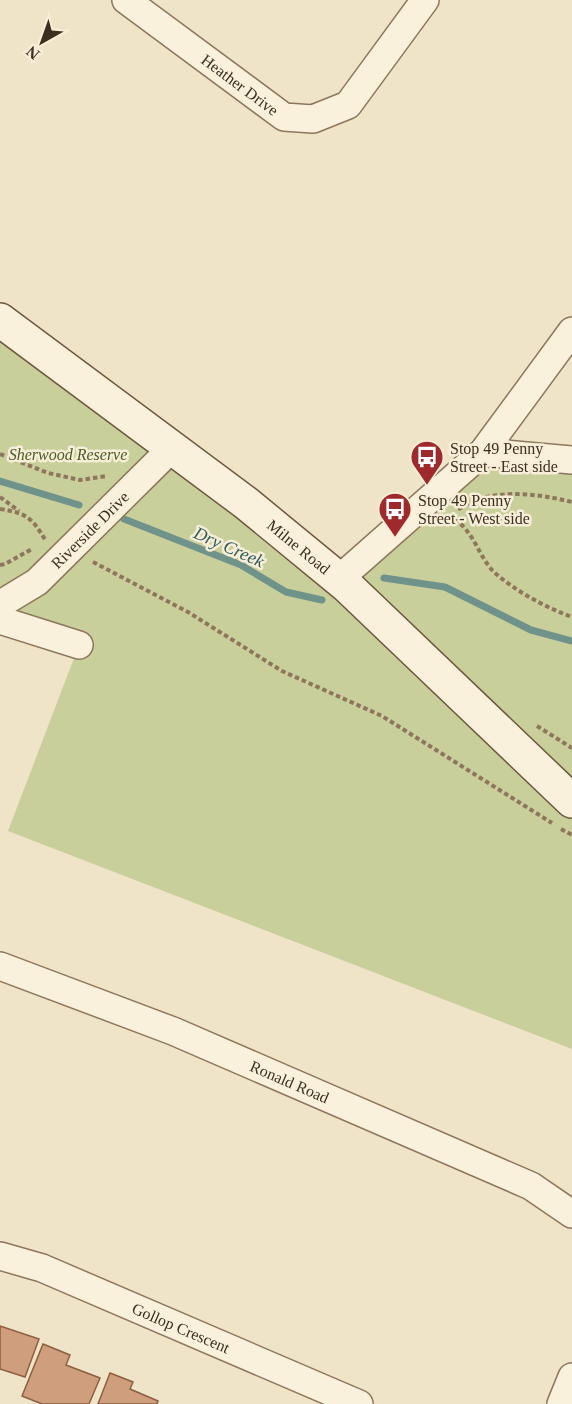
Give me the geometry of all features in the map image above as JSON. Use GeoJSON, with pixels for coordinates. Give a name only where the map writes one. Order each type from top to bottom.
{"type":"FeatureCollection","features":[{"type":"Feature","properties":{"kind":"main road","name":"Milne Road"},"geometry":{"type":"LineString","coordinates":[[0,320],[173,447],[339,579],[572,801]]}},
{"type":"Feature","properties":{"kind":"street","name":"Heather Drive"},"geometry":{"type":"LineString","coordinates":[[126,0],[284,117],[313,119],[348,105],[425,0]]}},
{"type":"Feature","properties":{"kind":"street"},"geometry":{"type":"LineString","coordinates":[[339,579],[483,452],[572,331]]}},
{"type":"Feature","properties":{"kind":"street","name":"Riverside Drive"},"geometry":{"type":"LineString","coordinates":[[0,603],[37,582],[57,545],[173,447]]}},
{"type":"Feature","properties":{"kind":"street"},"geometry":{"type":"LineString","coordinates":[[483,452],[572,460]]}},
{"type":"Feature","properties":{"kind":"street"},"geometry":{"type":"LineString","coordinates":[[0,620],[79,645]]}},
{"type":"Feature","properties":{"kind":"street","name":"Ronald Road"},"geometry":{"type":"LineString","coordinates":[[0,966],[206,1045],[531,1186],[572,1214]]}},
{"type":"Feature","properties":{"kind":"street","name":"Gollop Crescent"},"geometry":{"type":"LineString","coordinates":[[0,1256],[42,1268],[359,1404]]}},
{"type":"Feature","properties":{"kind":"street"},"geometry":{"type":"LineString","coordinates":[[561,1404],[572,1377]]}},
{"type":"Feature","properties":{"kind":"path"},"geometry":{"type":"LineString","coordinates":[[0,454],[48,473],[80,480],[116,475]]}},
{"type":"Feature","properties":{"kind":"path"},"geometry":{"type":"LineString","coordinates":[[572,502],[536,494],[496,495],[471,501],[461,509],[442,513],[451,517],[469,532],[493,572],[525,595],[572,617]]}},
{"type":"Feature","properties":{"kind":"path"},"geometry":{"type":"LineString","coordinates":[[0,497],[28,516],[57,545],[188,612],[282,671],[382,716],[572,836]]}},
{"type":"Feature","properties":{"kind":"path"},"geometry":{"type":"LineString","coordinates":[[0,510],[19,512]]}},
{"type":"Feature","properties":{"kind":"green space","name":"Sherwood Reserve"},"geometry":{"type":"Polygon","coordinates":[[[0,320],[339,579],[483,452],[572,460],[572,1049],[8,831],[79,645],[0,620],[0,320]]]}},
{"type":"Feature","properties":{"kind":"building"},"geometry":{"type":"Polygon","coordinates":[[[0,1326],[39,1339],[25,1377],[0,1369],[0,1326]]]}},
{"type":"Feature","properties":{"kind":"building"},"geometry":{"type":"Polygon","coordinates":[[[43,1344],[70,1355],[66,1365],[100,1378],[89,1404],[42,1404],[22,1396],[43,1344]]]}},
{"type":"Feature","properties":{"kind":"building"},"geometry":{"type":"Polygon","coordinates":[[[110,1373],[133,1382],[130,1389],[158,1401],[157,1404],[98,1404],[110,1373]]]}},
{"type":"Feature","properties":{"kind":"waterway","name":"Dry Creek"},"geometry":{"type":"LineString","coordinates":[[0,481],[79,505]]}},
{"type":"Feature","properties":{"kind":"waterway","name":"Dry Creek"},"geometry":{"type":"LineString","coordinates":[[124,519],[241,565],[286,592],[322,600]]}},
{"type":"Feature","properties":{"kind":"waterway","name":"Dry Creek"},"geometry":{"type":"LineString","coordinates":[[384,578],[445,587],[531,630],[572,641]]}},
{"type":"Feature","properties":{"kind":"place","name":"Stop 49 Penny Street - East side"},"geometry":{"type":"Point","coordinates":[427,486]}},
{"type":"Feature","properties":{"kind":"place","name":"Stop 49 Penny Street - West side"},"geometry":{"type":"Point","coordinates":[395,538]}}]}
